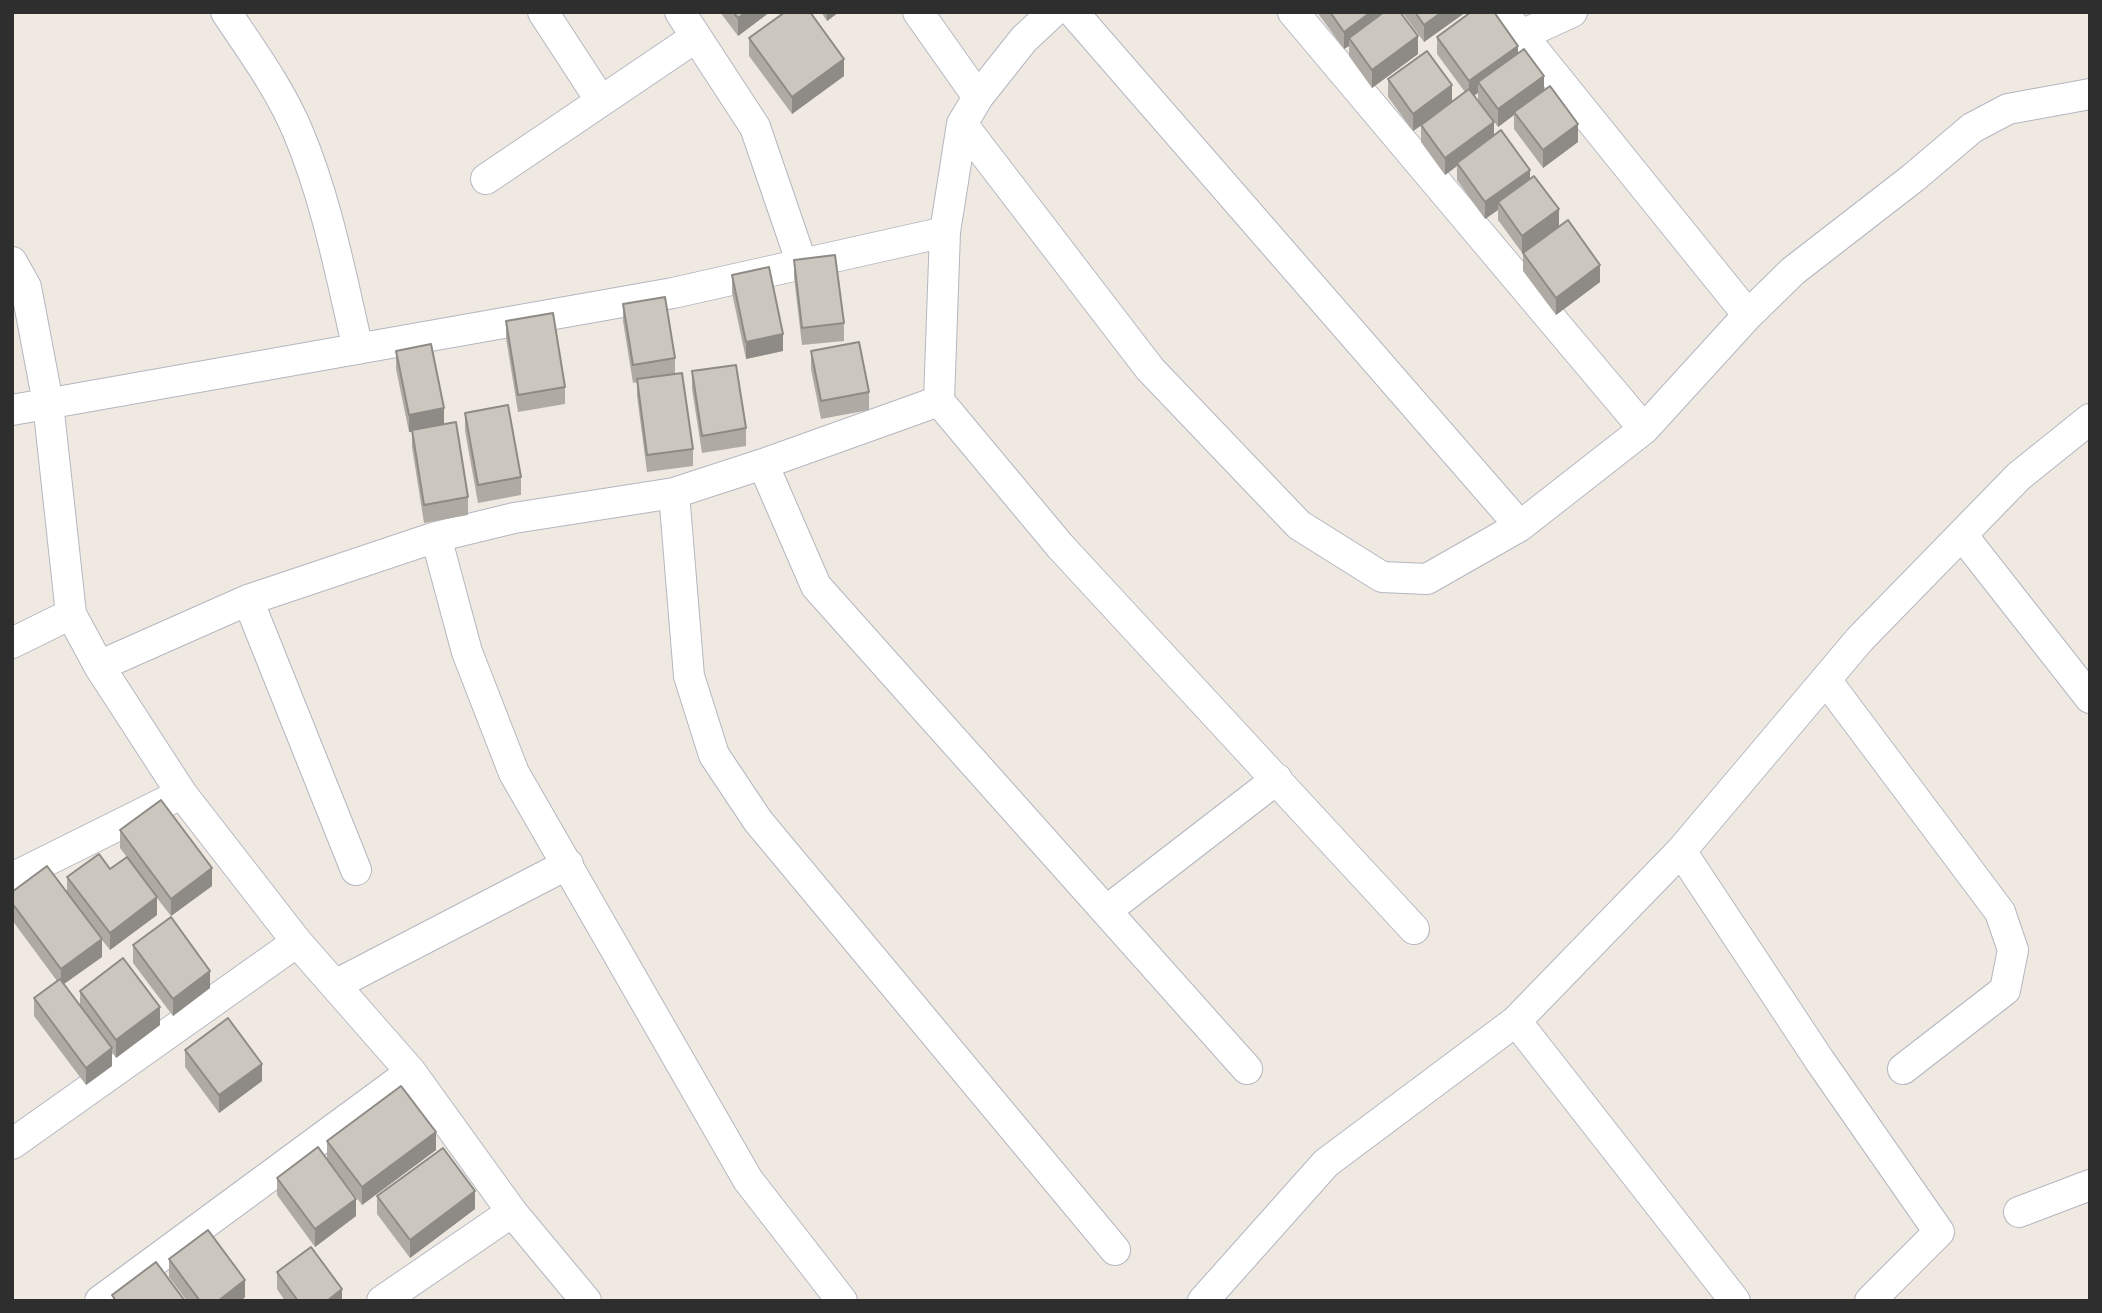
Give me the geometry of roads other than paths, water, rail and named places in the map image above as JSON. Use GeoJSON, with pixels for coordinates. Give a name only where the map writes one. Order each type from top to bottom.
{"type":"FeatureCollection","features":[{"type":"Feature","properties":{"kind":"street"},"geometry":{"type":"LineString","coordinates":[[226,12],[277,88],[298,132],[322,197],[358,349]]}},
{"type":"Feature","properties":{"kind":"street"},"geometry":{"type":"LineString","coordinates":[[543,12],[601,101]]}},
{"type":"Feature","properties":{"kind":"street"},"geometry":{"type":"LineString","coordinates":[[918,12],[978,97]]}},
{"type":"Feature","properties":{"kind":"street"},"geometry":{"type":"LineString","coordinates":[[1054,12],[1024,39],[978,97],[962,124],[945,232],[939,401],[1060,545],[1414,929]]}},
{"type":"Feature","properties":{"kind":"street"},"geometry":{"type":"LineString","coordinates":[[1073,12],[1520,526]]}},
{"type":"Feature","properties":{"kind":"street"},"geometry":{"type":"LineString","coordinates":[[1293,12],[1644,429]]}},
{"type":"Feature","properties":{"kind":"street"},"geometry":{"type":"LineString","coordinates":[[1501,12],[1748,314]]}},
{"type":"Feature","properties":{"kind":"street"},"geometry":{"type":"LineString","coordinates":[[1522,35],[1572,12]]}},
{"type":"Feature","properties":{"kind":"street"},"geometry":{"type":"LineString","coordinates":[[486,179],[601,101],[688,25],[755,127],[803,264]]}},
{"type":"Feature","properties":{"kind":"street"},"geometry":{"type":"LineString","coordinates":[[962,124],[1150,369],[1299,525],[1382,578],[1427,579],[1520,526],[1644,429],[1748,314],[1793,271],[1913,178],[1972,128],[2008,109],[2090,94]]}},
{"type":"Feature","properties":{"kind":"street"},"geometry":{"type":"LineString","coordinates":[[12,410],[673,293],[945,232]]}},
{"type":"Feature","properties":{"kind":"street"},"geometry":{"type":"LineString","coordinates":[[12,262],[26,287],[48,403],[71,614],[99,666],[182,794],[297,942],[411,1072],[512,1212],[586,1301]]}},
{"type":"Feature","properties":{"kind":"street"},"geometry":{"type":"LineString","coordinates":[[99,666],[247,600],[436,537],[514,518],[674,493],[764,464],[939,401]]}},
{"type":"Feature","properties":{"kind":"street"},"geometry":{"type":"LineString","coordinates":[[1203,1301],[1326,1163],[1516,1021],[1681,851],[1860,639],[2019,476],[2090,419]]}},
{"type":"Feature","properties":{"kind":"street"},"geometry":{"type":"LineString","coordinates":[[764,464],[816,586],[1247,1069]]}},
{"type":"Feature","properties":{"kind":"street"},"geometry":{"type":"LineString","coordinates":[[674,493],[689,676],[714,755],[758,821],[1115,1250]]}},
{"type":"Feature","properties":{"kind":"street"},"geometry":{"type":"LineString","coordinates":[[1962,535],[2090,698]]}},
{"type":"Feature","properties":{"kind":"street"},"geometry":{"type":"LineString","coordinates":[[436,537],[467,652],[514,773],[748,1180],[842,1301]]}},
{"type":"Feature","properties":{"kind":"street"},"geometry":{"type":"LineString","coordinates":[[247,600],[356,870]]}},
{"type":"Feature","properties":{"kind":"street"},"geometry":{"type":"LineString","coordinates":[[12,643],[71,614]]}},
{"type":"Feature","properties":{"kind":"street"},"geometry":{"type":"LineString","coordinates":[[1826,680],[2000,912],[2013,950],[2005,990],[1903,1069]]}},
{"type":"Feature","properties":{"kind":"street"},"geometry":{"type":"LineString","coordinates":[[1106,911],[1277,779]]}},
{"type":"Feature","properties":{"kind":"street"},"geometry":{"type":"LineString","coordinates":[[12,878],[182,794]]}},
{"type":"Feature","properties":{"kind":"street"},"geometry":{"type":"LineString","coordinates":[[1681,851],[1819,1061],[1939,1232],[1870,1301]]}},
{"type":"Feature","properties":{"kind":"street"},"geometry":{"type":"LineString","coordinates":[[335,985],[568,864]]}},
{"type":"Feature","properties":{"kind":"street"},"geometry":{"type":"LineString","coordinates":[[12,1144],[297,942]]}},
{"type":"Feature","properties":{"kind":"street"},"geometry":{"type":"LineString","coordinates":[[1516,1021],[1735,1301]]}},
{"type":"Feature","properties":{"kind":"street"},"geometry":{"type":"LineString","coordinates":[[100,1301],[411,1072]]}},
{"type":"Feature","properties":{"kind":"street"},"geometry":{"type":"LineString","coordinates":[[2019,1212],[2090,1185]]}},
{"type":"Feature","properties":{"kind":"street"},"geometry":{"type":"LineString","coordinates":[[382,1301],[512,1212]]}}]}
